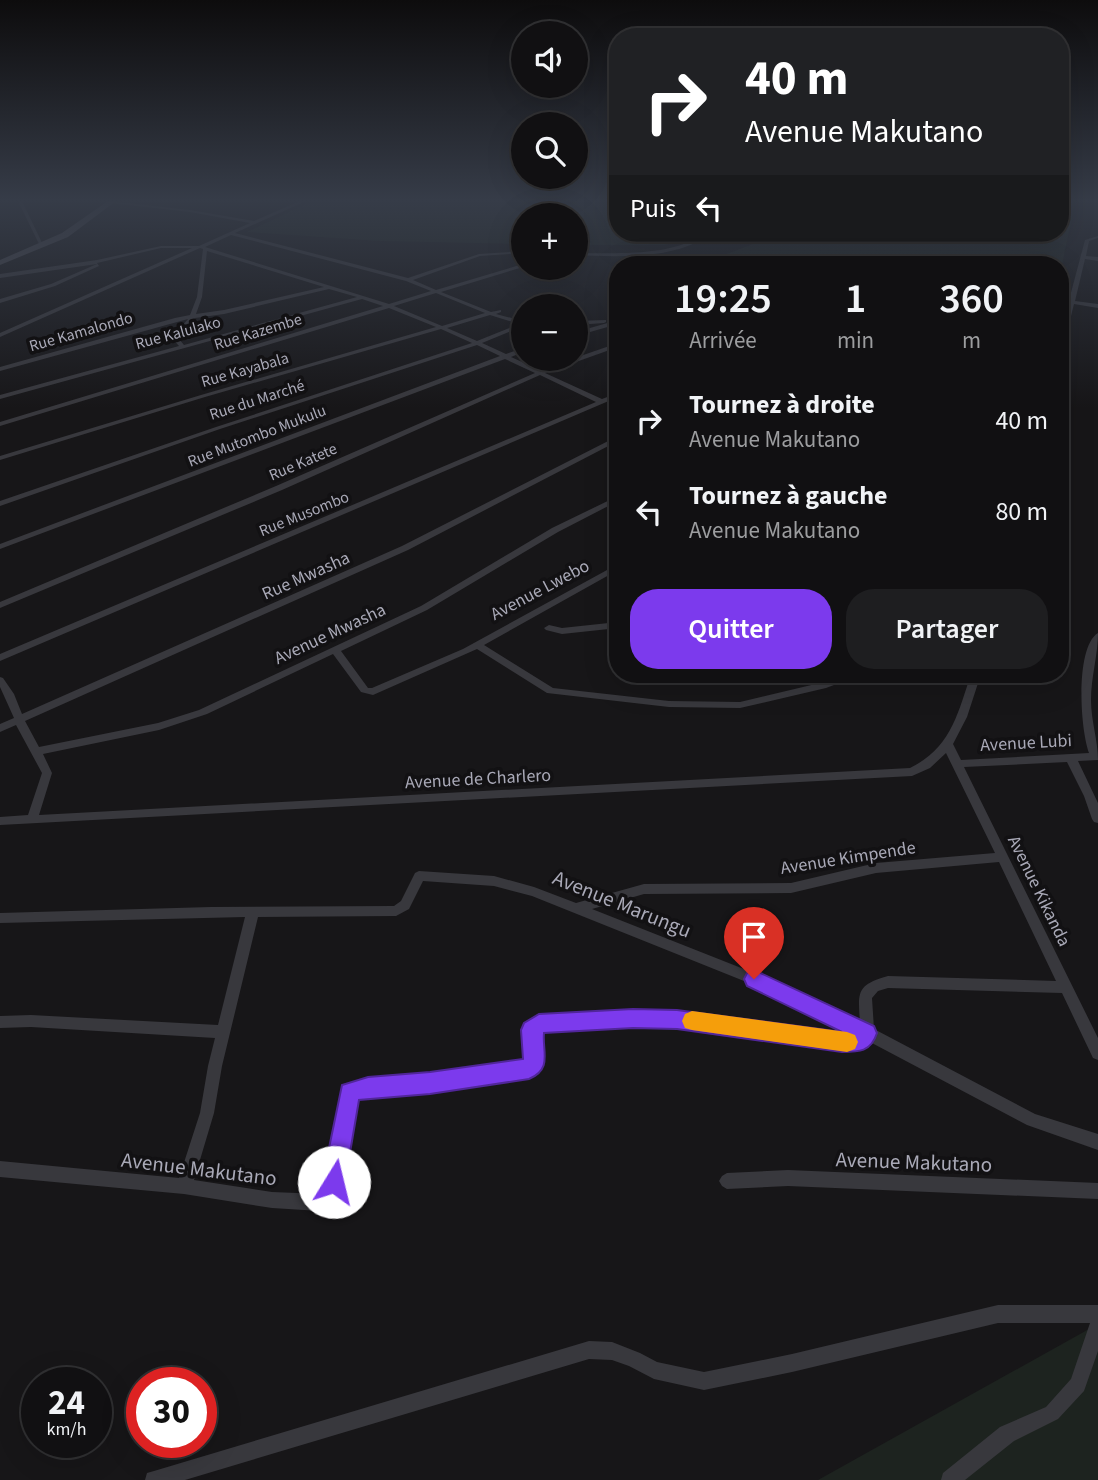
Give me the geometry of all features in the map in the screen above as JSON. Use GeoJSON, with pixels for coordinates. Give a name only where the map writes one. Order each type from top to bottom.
{"type":"FeatureCollection","features":[{"type":"Feature","properties":{"kind":"street"},"geometry":{"type":"LineString","coordinates":[[0,276],[41,270]]}},
{"type":"Feature","properties":{"kind":"street"},"geometry":{"type":"LineString","coordinates":[[0,301],[91,270]]}},
{"type":"Feature","properties":{"kind":"street"},"geometry":{"type":"LineString","coordinates":[[0,335],[152,270]]}},
{"type":"Feature","properties":{"kind":"street"},"geometry":{"type":"LineString","coordinates":[[182,346],[175,338],[185,329],[202,297],[203,270]]}},
{"type":"Feature","properties":{"kind":"street"},"geometry":{"type":"LineString","coordinates":[[279,270],[334,286],[445,328],[602,402]]}},
{"type":"Feature","properties":{"kind":"street"},"geometry":{"type":"LineString","coordinates":[[370,270],[408,280],[511,319]]}},
{"type":"Feature","properties":{"kind":"street"},"geometry":{"type":"LineString","coordinates":[[408,280],[436,270]]}},
{"type":"Feature","properties":{"kind":"street","name":"Rue Kazembe"},"geometry":{"type":"LineString","coordinates":[[0,424],[506,270]]}},
{"type":"Feature","properties":{"kind":"street"},"geometry":{"type":"LineString","coordinates":[[1069,314],[1080,270]]}},
{"type":"Feature","properties":{"kind":"street","name":"Rue Kamalondo"},"geometry":{"type":"LineString","coordinates":[[0,369],[191,316],[224,312],[334,286]]}},
{"type":"Feature","properties":{"kind":"street","name":"Rue Kalulako"},"geometry":{"type":"LineString","coordinates":[[0,397],[365,297]]}},
{"type":"Feature","properties":{"kind":"street"},"geometry":{"type":"LineString","coordinates":[[1072,302],[1098,306]]}},
{"type":"Feature","properties":{"kind":"street","name":"Rue Kayabala"},"geometry":{"type":"LineString","coordinates":[[0,458],[202,396],[496,313]]}},
{"type":"Feature","properties":{"kind":"street"},"geometry":{"type":"LineString","coordinates":[[588,322],[609,321]]}},
{"type":"Feature","properties":{"kind":"street"},"geometry":{"type":"LineString","coordinates":[[588,330],[609,324]]}},
{"type":"Feature","properties":{"kind":"street","name":"Rue du Marché"},"geometry":{"type":"LineString","coordinates":[[0,504],[218,428],[477,343],[511,329]]}},
{"type":"Feature","properties":{"kind":"street","name":"Rue Katete"},"geometry":{"type":"LineString","coordinates":[[0,605],[279,488],[539,373],[609,348]]}},
{"type":"Feature","properties":{"kind":"street","name":"Rue Mutombo Mukulu"},"geometry":{"type":"LineString","coordinates":[[0,547],[511,354]]}},
{"type":"Feature","properties":{"kind":"street","name":"Rue Musombo"},"geometry":{"type":"LineString","coordinates":[[0,658],[609,399]]}},
{"type":"Feature","properties":{"kind":"street","name":"Rue Mwasha"},"geometry":{"type":"LineString","coordinates":[[0,728],[405,548],[609,443]]}},
{"type":"Feature","properties":{"kind":"street","name":"Avenue Mwasha"},"geometry":{"type":"LineString","coordinates":[[37,751],[190,718],[424,608],[555,530],[609,503]]}},
{"type":"Feature","properties":{"kind":"street","name":"Avenue Lwebo"},"geometry":{"type":"LineString","coordinates":[[334,649],[365,690],[376,691],[478,645],[609,571]]}},
{"type":"Feature","properties":{"kind":"street"},"geometry":{"type":"LineString","coordinates":[[549,628],[562,631],[609,626]]}},
{"type":"Feature","properties":{"kind":"street"},"geometry":{"type":"LineString","coordinates":[[1097,757],[1087,732],[1089,657],[1098,636]]}},
{"type":"Feature","properties":{"kind":"street"},"geometry":{"type":"LineString","coordinates":[[478,645],[551,691],[668,704],[740,705],[831,683]]}},
{"type":"Feature","properties":{"kind":"street"},"geometry":{"type":"LineString","coordinates":[[0,680],[21,719],[26,736],[37,751],[47,778],[32,820]]}},
{"type":"Feature","properties":{"kind":"street"},"geometry":{"type":"LineString","coordinates":[[948,745],[961,722],[973,683]]}},
{"type":"Feature","properties":{"kind":"street","name":"Avenue Kikanda"},"geometry":{"type":"LineString","coordinates":[[948,745],[1098,1053]]}},
{"type":"Feature","properties":{"kind":"street","name":"Avenue de Charlero"},"geometry":{"type":"LineString","coordinates":[[0,821],[901,774],[927,766],[948,745]]}},
{"type":"Feature","properties":{"kind":"street","name":"Avenue Lubi"},"geometry":{"type":"LineString","coordinates":[[957,764],[1097,757]]}},
{"type":"Feature","properties":{"kind":"street"},"geometry":{"type":"LineString","coordinates":[[1071,758],[1098,819]]}},
{"type":"Feature","properties":{"kind":"street","name":"Avenue Kimpende"},"geometry":{"type":"LineString","coordinates":[[575,909],[644,889],[791,888],[876,868],[1004,857]]}},
{"type":"Feature","properties":{"kind":"street","name":"Avenue Marungu"},"geometry":{"type":"LineString","coordinates":[[253,912],[396,911],[405,905],[418,876],[507,884],[754,979],[867,1033],[1032,1120],[1049,1128],[1098,1142]]}},
{"type":"Feature","properties":{"kind":"street"},"geometry":{"type":"LineString","coordinates":[[0,918],[253,912],[223,1032],[207,1113],[184,1186]]}},
{"type":"Feature","properties":{"kind":"street"},"geometry":{"type":"LineString","coordinates":[[867,1033],[865,996],[874,986],[888,982],[1066,987]]}},
{"type":"Feature","properties":{"kind":"street","name":"Avenue Makutano"},"geometry":{"type":"LineString","coordinates":[[0,1169],[184,1186],[272,1200],[325,1202],[334,1182],[350,1092],[368,1087],[435,1083],[529,1068],[536,1060],[532,1028],[539,1023],[677,1020],[855,1042],[863,1040],[867,1033]]}},
{"type":"Feature","properties":{"kind":"street"},"geometry":{"type":"LineString","coordinates":[[0,1022],[31,1021],[223,1032]]}},
{"type":"Feature","properties":{"kind":"street","name":"Avenue Makutano"},"geometry":{"type":"LineString","coordinates":[[727,1181],[788,1178],[1098,1191]]}},
{"type":"Feature","properties":{"kind":"street"},"geometry":{"type":"LineString","coordinates":[[154,1480],[589,1350],[612,1350],[654,1370],[704,1381],[998,1314],[1098,1314]]}},
{"type":"Feature","properties":{"kind":"street"},"geometry":{"type":"LineString","coordinates":[[950,1480],[1007,1434],[1052,1413],[1078,1385],[1098,1325]]}},
{"type":"Feature","properties":{"kind":"shaded area"},"geometry":{"type":"Polygon","coordinates":[[[1098,1324],[1098,1480],[818,1480],[1098,1324]]]}},
{"type":"Feature","properties":{"kind":"slow traffic"},"geometry":{"type":"LineString","coordinates":[[692,1021],[847,1042]]}},
{"type":"Feature","properties":{"kind":"route"},"geometry":{"type":"LineString","coordinates":[[334,1182],[350,1092],[368,1087],[416,1085],[529,1068],[536,1060],[532,1030],[539,1023],[677,1020],[710,1022],[842,1042],[860,1042],[866,1037],[867,1033],[754,979]]}}]}
